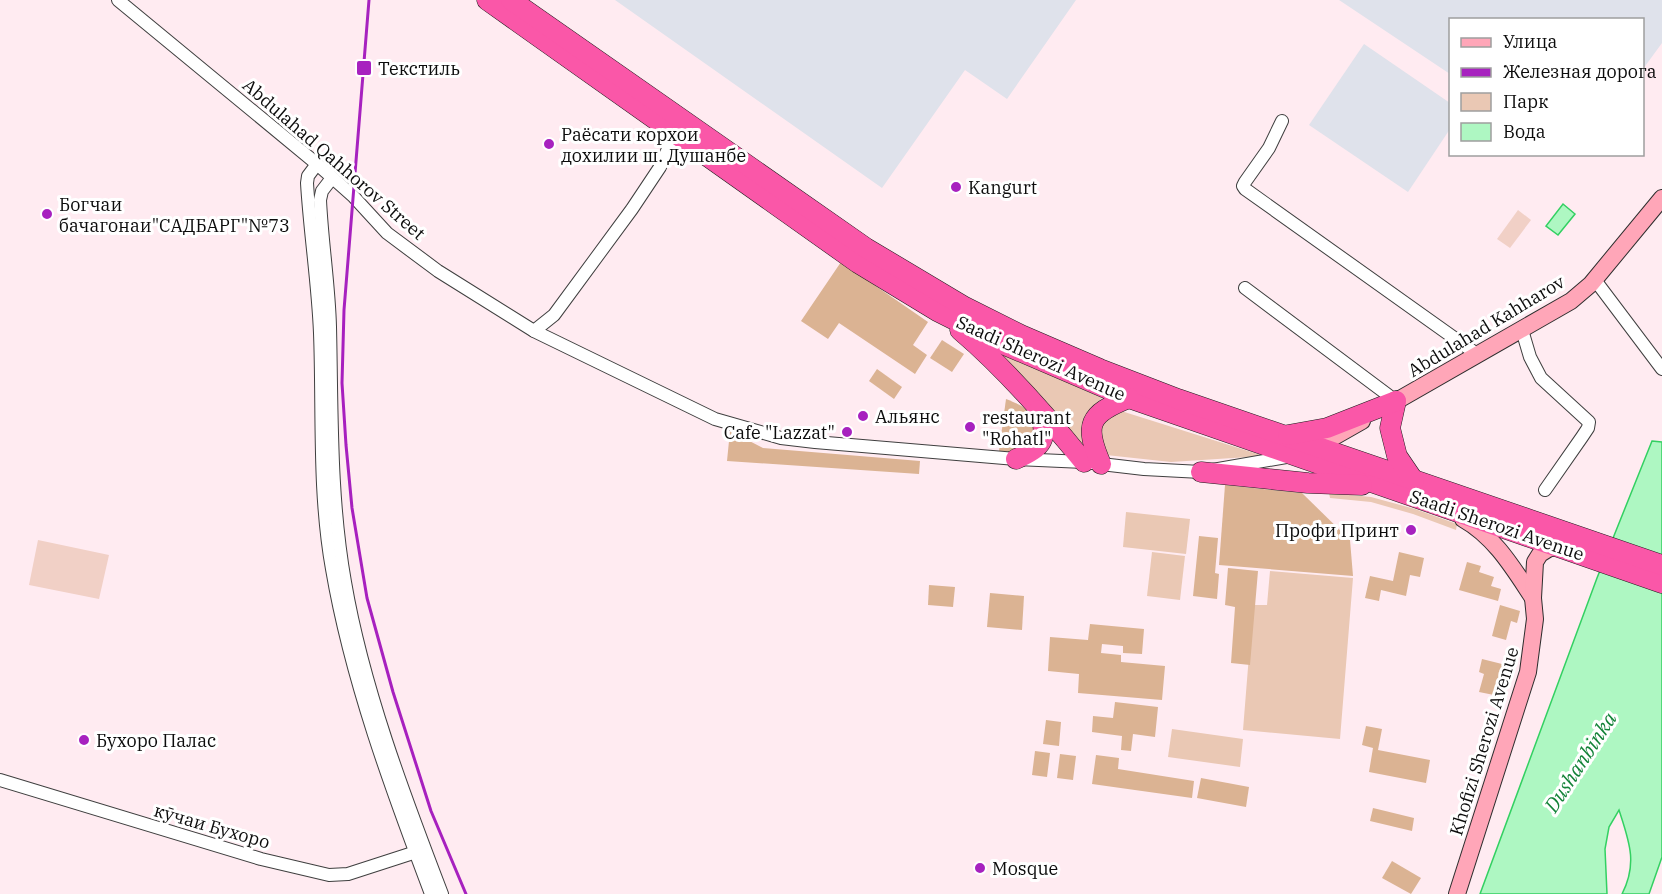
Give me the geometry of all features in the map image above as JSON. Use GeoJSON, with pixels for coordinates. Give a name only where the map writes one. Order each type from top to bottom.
{"type":"FeatureCollection","features":[{"type":"Feature","properties":{"kind":"highway","name":"Saadi Sherozi Avenue"},"geometry":{"type":"LineString","coordinates":[[487,0],[858,262],[937,311],[1023,353],[1129,398],[1380,485],[1454,502],[1599,552],[1662,583]]}},
{"type":"Feature","properties":{"kind":"highway","name":"Saadi Sherozi Avenue"},"geometry":{"type":"LineString","coordinates":[[511,0],[866,248],[965,307],[1022,335],[1100,369],[1414,481],[1454,502],[1558,546],[1662,565]]}},
{"type":"Feature","properties":{"kind":"highway"},"geometry":{"type":"LineString","coordinates":[[937,311],[974,342],[1093,463]]}},
{"type":"Feature","properties":{"kind":"highway"},"geometry":{"type":"LineString","coordinates":[[1093,463],[1091,430],[1094,420],[1112,405],[1129,398]]}},
{"type":"Feature","properties":{"kind":"highway"},"geometry":{"type":"LineString","coordinates":[[1282,435],[1327,428],[1396,401]]}},
{"type":"Feature","properties":{"kind":"highway"},"geometry":{"type":"LineString","coordinates":[[1396,401],[1390,428],[1397,456],[1414,481]]}},
{"type":"Feature","properties":{"kind":"highway"},"geometry":{"type":"LineString","coordinates":[[1016,459],[1030,453],[1042,441],[1045,428],[1038,408]]}},
{"type":"Feature","properties":{"kind":"highway"},"geometry":{"type":"LineString","coordinates":[[1201,472],[1325,484],[1380,485]]}},
{"type":"Feature","properties":{"kind":"main road","name":"Abdulahad Kahharov"},"geometry":{"type":"LineString","coordinates":[[1296,455],[1317,448],[1571,301],[1595,280],[1662,198]]}},
{"type":"Feature","properties":{"kind":"main road"},"geometry":{"type":"LineString","coordinates":[[1454,502],[1500,550],[1533,598]]}},
{"type":"Feature","properties":{"kind":"main road","name":"Khofizi Sherozi Avenue"},"geometry":{"type":"LineString","coordinates":[[1457,894],[1528,672],[1536,619],[1533,598],[1535,562],[1540,554],[1558,546]]}},
{"type":"Feature","properties":{"kind":"street","name":"Abdulahad Qahhorov Street"},"geometry":{"type":"LineString","coordinates":[[118,0],[317,164],[387,233],[438,271],[534,331],[715,419],[781,438],[1016,459],[1201,472],[1296,455]]}},
{"type":"Feature","properties":{"kind":"street"},"geometry":{"type":"LineString","coordinates":[[1282,122],[1269,148],[1245,182],[1243,186],[1245,189],[1478,355]]}},
{"type":"Feature","properties":{"kind":"street"},"geometry":{"type":"LineString","coordinates":[[534,331],[554,315],[632,209],[660,167],[675,133]]}},
{"type":"Feature","properties":{"kind":"street"},"geometry":{"type":"LineString","coordinates":[[317,164],[308,176],[307,183],[318,299],[322,439],[329,554],[357,681],[431,894]]}},
{"type":"Feature","properties":{"kind":"street"},"geometry":{"type":"LineString","coordinates":[[332,178],[322,191],[320,200],[329,298],[334,478],[340,555],[353,623],[370,686],[442,894]]}},
{"type":"Feature","properties":{"kind":"street"},"geometry":{"type":"LineString","coordinates":[[1595,280],[1662,369]]}},
{"type":"Feature","properties":{"kind":"street"},"geometry":{"type":"LineString","coordinates":[[1245,288],[1396,401]]}},
{"type":"Feature","properties":{"kind":"street"},"geometry":{"type":"LineString","coordinates":[[1522,330],[1530,357],[1541,378],[1589,422],[1588,428],[1545,490]]}},
{"type":"Feature","properties":{"kind":"street","name":"кӯчаи Бухоро"},"geometry":{"type":"LineString","coordinates":[[0,780],[261,859],[329,875],[348,874],[416,852]]}},
{"type":"Feature","properties":{"kind":"shaded area"},"geometry":{"type":"Polygon","coordinates":[[[615,0],[1076,0],[1007,99],[965,70],[882,188],[615,0]]]}},
{"type":"Feature","properties":{"kind":"shaded area"},"geometry":{"type":"Polygon","coordinates":[[[1339,0],[1662,0],[1662,43],[1644,68],[1644,18],[1449,18],[1449,73],[1339,0]]]}},
{"type":"Feature","properties":{"kind":"shaded area"},"geometry":{"type":"Polygon","coordinates":[[[1364,44],[1449,102],[1449,130],[1408,192],[1309,125],[1364,44]]]}},
{"type":"Feature","properties":{"kind":"shaded area"},"geometry":{"type":"Polygon","coordinates":[[[1518,210],[1531,220],[1510,248],[1497,239],[1518,210]]]}},
{"type":"Feature","properties":{"kind":"shaded area"},"geometry":{"type":"Polygon","coordinates":[[[841,262],[928,322],[913,345],[927,355],[915,374],[839,323],[828,339],[801,321],[841,262]]]}},
{"type":"Feature","properties":{"kind":"shaded area"},"geometry":{"type":"Polygon","coordinates":[[[942,340],[964,354],[952,372],[930,358],[942,340]]]}},
{"type":"Feature","properties":{"kind":"shaded area"},"geometry":{"type":"Polygon","coordinates":[[[877,369],[902,387],[894,399],[869,381],[877,369]]]}},
{"type":"Feature","properties":{"kind":"shaded area"},"geometry":{"type":"Polygon","coordinates":[[[1006,399],[1029,412],[1037,437],[1012,453],[999,451],[1006,399]]]}},
{"type":"Feature","properties":{"kind":"shaded area"},"geometry":{"type":"Polygon","coordinates":[[[730,431],[763,448],[920,461],[919,474],[727,461],[730,431]]]}},
{"type":"Feature","properties":{"kind":"shaded area"},"geometry":{"type":"Polygon","coordinates":[[[1225,485],[1302,493],[1350,540],[1353,576],[1219,565],[1225,485]]]}},
{"type":"Feature","properties":{"kind":"shaded area"},"geometry":{"type":"Polygon","coordinates":[[[1199,536],[1218,538],[1215,573],[1219,574],[1217,599],[1193,596],[1199,536]]]}},
{"type":"Feature","properties":{"kind":"shaded area"},"geometry":{"type":"Polygon","coordinates":[[[38,540],[109,555],[99,599],[29,585],[38,540]]]}},
{"type":"Feature","properties":{"kind":"shaded area"},"geometry":{"type":"Polygon","coordinates":[[[1399,552],[1424,558],[1420,577],[1410,575],[1406,596],[1381,590],[1379,601],[1365,598],[1370,576],[1393,581],[1399,552]]]}},
{"type":"Feature","properties":{"kind":"shaded area"},"geometry":{"type":"Polygon","coordinates":[[[1467,562],[1481,566],[1479,572],[1494,577],[1491,586],[1501,589],[1498,601],[1459,590],[1467,562]]]}},
{"type":"Feature","properties":{"kind":"shaded area"},"geometry":{"type":"Polygon","coordinates":[[[1228,568],[1258,571],[1250,665],[1231,663],[1235,607],[1225,605],[1228,568]]]}},
{"type":"Feature","properties":{"kind":"shaded area"},"geometry":{"type":"Polygon","coordinates":[[[929,585],[955,587],[953,607],[928,605],[929,585]]]}},
{"type":"Feature","properties":{"kind":"shaded area"},"geometry":{"type":"Polygon","coordinates":[[[990,593],[1024,596],[1022,630],[987,627],[990,593]]]}},
{"type":"Feature","properties":{"kind":"shaded area"},"geometry":{"type":"Polygon","coordinates":[[[1500,605],[1520,611],[1517,623],[1511,621],[1506,640],[1492,636],[1500,605]]]}},
{"type":"Feature","properties":{"kind":"shaded area"},"geometry":{"type":"Polygon","coordinates":[[[1090,624],[1144,629],[1142,654],[1123,653],[1123,646],[1102,644],[1101,653],[1121,655],[1121,662],[1165,666],[1162,700],[1078,693],[1079,674],[1048,671],[1050,637],[1088,640],[1090,624]]]}},
{"type":"Feature","properties":{"kind":"shaded area"},"geometry":{"type":"Polygon","coordinates":[[[1482,659],[1506,665],[1499,696],[1479,692],[1484,674],[1479,672],[1482,659]]]}},
{"type":"Feature","properties":{"kind":"shaded area"},"geometry":{"type":"Polygon","coordinates":[[[1115,702],[1158,707],[1155,737],[1133,734],[1131,751],[1121,750],[1122,736],[1092,732],[1093,716],[1113,718],[1115,702]]]}},
{"type":"Feature","properties":{"kind":"shaded area"},"geometry":{"type":"Polygon","coordinates":[[[1046,720],[1061,722],[1059,746],[1043,744],[1046,720]]]}},
{"type":"Feature","properties":{"kind":"shaded area"},"geometry":{"type":"Polygon","coordinates":[[[1366,726],[1382,729],[1378,750],[1430,760],[1426,783],[1369,772],[1373,748],[1362,745],[1366,726]]]}},
{"type":"Feature","properties":{"kind":"shaded area"},"geometry":{"type":"Polygon","coordinates":[[[1035,751],[1050,753],[1047,777],[1032,775],[1035,751]]]}},
{"type":"Feature","properties":{"kind":"shaded area"},"geometry":{"type":"Polygon","coordinates":[[[1060,754],[1076,756],[1073,780],[1057,778],[1060,754]]]}},
{"type":"Feature","properties":{"kind":"shaded area"},"geometry":{"type":"Polygon","coordinates":[[[1096,755],[1119,758],[1118,769],[1194,781],[1192,798],[1092,784],[1096,755]]]}},
{"type":"Feature","properties":{"kind":"shaded area"},"geometry":{"type":"Polygon","coordinates":[[[1201,778],[1249,787],[1246,807],[1197,798],[1201,778]]]}},
{"type":"Feature","properties":{"kind":"shaded area"},"geometry":{"type":"Polygon","coordinates":[[[1373,808],[1414,818],[1412,831],[1370,821],[1373,808]]]}},
{"type":"Feature","properties":{"kind":"shaded area"},"geometry":{"type":"Polygon","coordinates":[[[1392,861],[1421,878],[1411,894],[1382,878],[1392,861]]]}},
{"type":"Feature","properties":{"kind":"green space"},"geometry":{"type":"Polygon","coordinates":[[[988,347],[1102,398],[1086,415],[1082,427],[1086,449],[988,347]]]}},
{"type":"Feature","properties":{"kind":"green space"},"geometry":{"type":"Polygon","coordinates":[[[1118,410],[1264,456],[1171,462],[1106,455],[1096,431],[1099,422],[1118,410]]]}},
{"type":"Feature","properties":{"kind":"green space"},"geometry":{"type":"Polygon","coordinates":[[[1329,493],[1371,497],[1415,509],[1457,524],[1456,530],[1371,502],[1330,498],[1329,493]]]}},
{"type":"Feature","properties":{"kind":"green space"},"geometry":{"type":"Polygon","coordinates":[[[1126,512],[1190,519],[1186,554],[1123,547],[1126,512]]]}},
{"type":"Feature","properties":{"kind":"green space"},"geometry":{"type":"Polygon","coordinates":[[[1152,552],[1185,556],[1180,600],[1147,596],[1152,552]]]}},
{"type":"Feature","properties":{"kind":"green space"},"geometry":{"type":"Polygon","coordinates":[[[1270,571],[1353,578],[1340,739],[1243,730],[1253,605],[1267,605],[1270,571]]]}},
{"type":"Feature","properties":{"kind":"green space"},"geometry":{"type":"Polygon","coordinates":[[[1172,729],[1243,739],[1240,767],[1168,757],[1172,729]]]}},
{"type":"Feature","properties":{"kind":"water"},"geometry":{"type":"Polygon","coordinates":[[[1563,204],[1575,214],[1558,235],[1546,226],[1563,204]]]}},
{"type":"Feature","properties":{"kind":"water","name":"Dushanbinka"},"geometry":{"type":"Polygon","coordinates":[[[1652,441],[1662,442],[1662,857],[1649,894],[1622,894],[1627,883],[1631,862],[1629,842],[1619,810],[1609,827],[1605,849],[1607,894],[1480,894],[1597,578],[1652,441]]]}},
{"type":"Feature","properties":{"kind":"railway"},"geometry":{"type":"LineString","coordinates":[[369,0],[344,310],[342,383],[352,508],[367,598],[393,692],[431,811],[466,894]]}},
{"type":"Feature","properties":{"kind":"place","name":"Текстиль"},"geometry":{"type":"Point","coordinates":[364,68]}},
{"type":"Feature","properties":{"kind":"place","name":"Раёсати корхои дохилии ш. Душанбе"},"geometry":{"type":"Point","coordinates":[549,144]}},
{"type":"Feature","properties":{"kind":"place","name":"Kangurt"},"geometry":{"type":"Point","coordinates":[956,187]}},
{"type":"Feature","properties":{"kind":"place","name":"Богчаи бачагонаи\"САДБАРГ\"№73"},"geometry":{"type":"Point","coordinates":[47,214]}},
{"type":"Feature","properties":{"kind":"place","name":"Альянс"},"geometry":{"type":"Point","coordinates":[863,416]}},
{"type":"Feature","properties":{"kind":"place","name":"restaurant \"Rohatl\""},"geometry":{"type":"Point","coordinates":[970,427]}},
{"type":"Feature","properties":{"kind":"place","name":"Cafe \"Lazzat\""},"geometry":{"type":"Point","coordinates":[847,432]}},
{"type":"Feature","properties":{"kind":"place","name":"Профи Принт"},"geometry":{"type":"Point","coordinates":[1411,530]}},
{"type":"Feature","properties":{"kind":"place","name":"Бухоро Палас"},"geometry":{"type":"Point","coordinates":[84,740]}},
{"type":"Feature","properties":{"kind":"place","name":"Mosque"},"geometry":{"type":"Point","coordinates":[980,868]}}]}
